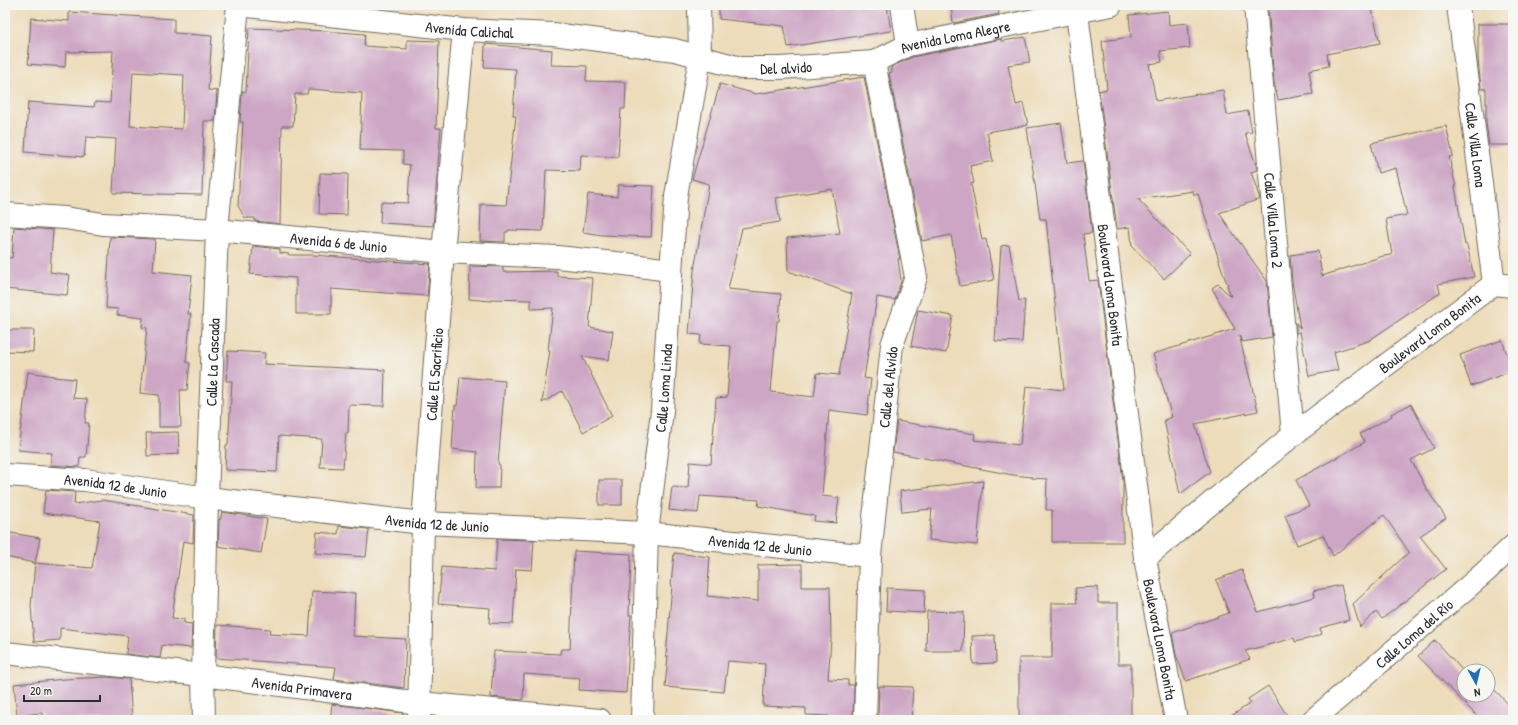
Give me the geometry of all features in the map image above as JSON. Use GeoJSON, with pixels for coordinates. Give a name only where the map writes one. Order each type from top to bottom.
{"type":"FeatureCollection","features":[{"type":"Feature","properties":{"kind":"street","name":"Avenida Calichal"},"geometry":{"type":"LineString","coordinates":[[238,5],[464,30],[553,34],[675,50],[700,58]]}},
{"type":"Feature","properties":{"kind":"street","name":"Calle La Cascada"},"geometry":{"type":"LineString","coordinates":[[204,720],[203,675],[207,498],[217,230],[238,5]]}},
{"type":"Feature","properties":{"kind":"street","name":"Calle Loma Linda"},"geometry":{"type":"LineString","coordinates":[[642,720],[646,534],[662,411],[676,196],[700,58],[699,5]]}},
{"type":"Feature","properties":{"kind":"street"},"geometry":{"type":"LineString","coordinates":[[902,5],[908,45]]}},
{"type":"Feature","properties":{"kind":"street","name":"Avenida Loma Alegre"},"geometry":{"type":"LineString","coordinates":[[874,62],[908,45],[1076,8],[1111,5]]}},
{"type":"Feature","properties":{"kind":"street","name":"Calle Villa Loma 2"},"geometry":{"type":"LineString","coordinates":[[1255,5],[1293,435]]}},
{"type":"Feature","properties":{"kind":"street","name":"Calle Villa Loma"},"geometry":{"type":"LineString","coordinates":[[1458,5],[1504,285]]}},
{"type":"Feature","properties":{"kind":"street","name":"Boulevard Loma Bonita"},"geometry":{"type":"LineString","coordinates":[[1076,8],[1145,558],[1176,720]]}},
{"type":"Feature","properties":{"kind":"street","name":"Calle El Sacrificio"},"geometry":{"type":"LineString","coordinates":[[419,711],[423,523],[443,252],[464,30]]}},
{"type":"Feature","properties":{"kind":"street","name":"Del alvido"},"geometry":{"type":"LineString","coordinates":[[700,58],[741,68],[780,68],[874,62]]}},
{"type":"Feature","properties":{"kind":"street","name":"Calle del Alvido"},"geometry":{"type":"LineString","coordinates":[[865,720],[870,556],[892,345],[916,277],[874,62]]}},
{"type":"Feature","properties":{"kind":"street","name":"Avenida 6 de Junio"},"geometry":{"type":"LineString","coordinates":[[5,214],[65,218],[102,224],[217,230],[443,252],[565,258],[625,264],[662,269],[671,272]]}},
{"type":"Feature","properties":{"kind":"street","name":"Boulevard Loma Bonita"},"geometry":{"type":"LineString","coordinates":[[1145,558],[1293,435],[1504,285]]}},
{"type":"Feature","properties":{"kind":"street","name":"Avenida 12 de Junio"},"geometry":{"type":"LineString","coordinates":[[5,475],[85,480],[207,498],[423,523],[646,534],[870,556]]}},
{"type":"Feature","properties":{"kind":"street","name":"Calle Loma del Río"},"geometry":{"type":"LineString","coordinates":[[1313,720],[1484,573],[1513,546]]}},
{"type":"Feature","properties":{"kind":"street","name":"Avenida Primavera"},"geometry":{"type":"LineString","coordinates":[[5,653],[203,675],[419,711],[600,720]]}},
{"type":"Feature","properties":{"kind":"building"},"geometry":{"type":"Polygon","coordinates":[[[719,5],[829,5],[830,8],[850,5],[887,5],[891,31],[788,47],[784,26],[719,19],[719,5]]]}},
{"type":"Feature","properties":{"kind":"building"},"geometry":{"type":"Polygon","coordinates":[[[951,5],[998,5],[999,14],[953,23],[951,5]]]}},
{"type":"Feature","properties":{"kind":"building"},"geometry":{"type":"Polygon","coordinates":[[[1268,5],[1371,5],[1380,43],[1327,54],[1329,66],[1309,70],[1313,94],[1278,100],[1274,82],[1268,5]]]}},
{"type":"Feature","properties":{"kind":"building"},"geometry":{"type":"Polygon","coordinates":[[[1168,11],[1169,25],[1188,23],[1190,48],[1160,51],[1162,62],[1149,64],[1156,101],[1223,90],[1227,115],[1248,111],[1252,132],[1245,133],[1257,168],[1257,170],[1251,172],[1260,199],[1219,213],[1267,281],[1272,337],[1242,342],[1239,335],[1258,411],[1195,424],[1210,472],[1180,494],[1164,420],[1172,417],[1153,354],[1235,329],[1212,288],[1218,284],[1231,297],[1198,194],[1194,195],[1193,191],[1138,199],[1190,254],[1164,279],[1132,246],[1130,227],[1117,229],[1099,91],[1107,89],[1102,41],[1131,37],[1129,15],[1168,11]]]}},
{"type":"Feature","properties":{"kind":"building"},"geometry":{"type":"Polygon","coordinates":[[[69,12],[174,19],[174,33],[212,36],[208,90],[217,91],[215,121],[204,121],[202,195],[113,193],[116,139],[86,137],[84,157],[25,152],[28,102],[94,107],[95,102],[110,103],[113,51],[66,52],[65,67],[28,64],[31,18],[69,21],[69,12]],[[133,72],[130,126],[182,129],[184,75],[133,72]]]}},
{"type":"Feature","properties":{"kind":"building"},"geometry":{"type":"Polygon","coordinates":[[[1478,24],[1513,24],[1513,145],[1489,145],[1486,122],[1486,89],[1481,89],[1478,59],[1478,24]]]}},
{"type":"Feature","properties":{"kind":"building"},"geometry":{"type":"Polygon","coordinates":[[[249,28],[365,34],[364,46],[407,49],[407,40],[439,41],[436,128],[441,128],[433,226],[380,223],[381,202],[408,203],[410,165],[403,164],[403,151],[360,150],[362,93],[308,89],[307,94],[295,94],[293,126],[282,126],[280,224],[255,221],[255,218],[245,218],[238,206],[243,122],[240,122],[242,91],[246,92],[249,28]]]}},
{"type":"Feature","properties":{"kind":"building"},"geometry":{"type":"Polygon","coordinates":[[[1025,37],[1030,62],[1008,65],[1016,105],[1023,103],[1028,125],[987,132],[993,161],[970,166],[974,183],[971,184],[982,240],[986,239],[994,280],[960,286],[951,235],[922,241],[889,73],[892,72],[891,67],[912,57],[1001,39],[1001,41],[1004,41],[1025,37]]]}},
{"type":"Feature","properties":{"kind":"building"},"geometry":{"type":"Polygon","coordinates":[[[485,44],[552,50],[551,65],[587,66],[586,81],[626,82],[625,109],[621,109],[618,157],[581,155],[580,171],[546,170],[543,231],[508,230],[508,232],[505,232],[505,242],[480,241],[481,204],[506,205],[516,116],[513,116],[516,69],[484,67],[485,44]]]}},
{"type":"Feature","properties":{"kind":"building"},"geometry":{"type":"Polygon","coordinates":[[[864,77],[900,259],[898,259],[901,281],[895,300],[877,297],[864,378],[871,379],[867,415],[829,410],[822,496],[839,498],[836,523],[814,521],[815,516],[758,506],[759,500],[700,496],[698,513],[669,510],[672,487],[688,488],[690,462],[711,464],[716,398],[727,397],[731,346],[700,344],[701,335],[689,334],[694,270],[709,184],[692,179],[720,84],[756,94],[864,77]],[[832,189],[776,198],[780,222],[742,228],[728,289],[781,294],[779,321],[777,321],[771,392],[814,397],[817,373],[839,375],[852,294],[788,271],[787,238],[840,233],[832,189]]]}},
{"type":"Feature","properties":{"kind":"building"},"geometry":{"type":"Polygon","coordinates":[[[1061,123],[1067,163],[1083,161],[1092,233],[1083,234],[1089,281],[1098,280],[1123,481],[1123,542],[1052,542],[1052,510],[1046,510],[1047,479],[1013,475],[893,452],[897,421],[975,434],[974,440],[1020,445],[1026,386],[1064,390],[1046,219],[1040,219],[1027,128],[1061,123]]]}},
{"type":"Feature","properties":{"kind":"building"},"geometry":{"type":"Polygon","coordinates":[[[1446,126],[1453,156],[1449,157],[1456,187],[1465,245],[1467,245],[1474,277],[1438,284],[1440,293],[1368,341],[1334,352],[1338,370],[1309,376],[1300,332],[1296,333],[1296,323],[1300,328],[1292,281],[1290,255],[1318,251],[1322,276],[1383,256],[1392,255],[1386,219],[1407,215],[1396,168],[1378,173],[1371,143],[1446,126]]]}},
{"type":"Feature","properties":{"kind":"building"},"geometry":{"type":"Polygon","coordinates":[[[320,173],[348,174],[347,215],[319,214],[320,173]]]}},
{"type":"Feature","properties":{"kind":"building"},"geometry":{"type":"Polygon","coordinates":[[[618,185],[654,186],[651,237],[602,235],[583,232],[588,194],[617,197],[618,185]]]}},
{"type":"Feature","properties":{"kind":"building"},"geometry":{"type":"Polygon","coordinates":[[[14,227],[53,230],[50,272],[70,275],[67,295],[5,289],[7,257],[12,258],[14,227]]]}},
{"type":"Feature","properties":{"kind":"building"},"geometry":{"type":"Polygon","coordinates":[[[110,237],[155,239],[153,271],[192,275],[188,314],[191,314],[186,362],[190,363],[187,390],[180,390],[181,427],[159,427],[159,395],[140,393],[147,328],[142,327],[143,318],[117,315],[118,309],[106,308],[110,237]]]}},
{"type":"Feature","properties":{"kind":"building"},"geometry":{"type":"Polygon","coordinates":[[[1009,245],[1019,301],[1025,300],[1022,342],[995,341],[1001,246],[1009,245]]]}},
{"type":"Feature","properties":{"kind":"building"},"geometry":{"type":"Polygon","coordinates":[[[253,246],[280,249],[280,253],[289,255],[313,255],[430,264],[427,296],[331,289],[331,314],[296,314],[296,278],[250,274],[253,246]]]}},
{"type":"Feature","properties":{"kind":"building"},"geometry":{"type":"Polygon","coordinates":[[[470,266],[503,267],[503,272],[557,271],[557,276],[593,278],[589,327],[613,331],[609,360],[582,356],[612,416],[583,432],[562,391],[542,403],[550,350],[548,350],[553,308],[531,309],[531,300],[491,299],[491,301],[469,299],[470,266]]]}},
{"type":"Feature","properties":{"kind":"building"},"geometry":{"type":"Polygon","coordinates":[[[918,310],[953,316],[946,353],[911,346],[918,310]]]}},
{"type":"Feature","properties":{"kind":"building"},"geometry":{"type":"Polygon","coordinates":[[[5,330],[34,330],[33,352],[5,351],[5,330]]]}},
{"type":"Feature","properties":{"kind":"building"},"geometry":{"type":"Polygon","coordinates":[[[1502,340],[1513,371],[1471,386],[1460,355],[1502,340]]]}},
{"type":"Feature","properties":{"kind":"building"},"geometry":{"type":"Polygon","coordinates":[[[228,351],[265,353],[264,364],[385,370],[384,406],[349,405],[348,433],[346,433],[343,468],[320,467],[322,439],[279,436],[277,472],[225,470],[232,381],[226,381],[228,351]]]}},
{"type":"Feature","properties":{"kind":"building"},"geometry":{"type":"Polygon","coordinates":[[[28,372],[75,379],[73,398],[87,399],[85,423],[89,423],[86,457],[80,457],[79,467],[50,465],[52,453],[18,450],[28,372]]]}},
{"type":"Feature","properties":{"kind":"building"},"geometry":{"type":"Polygon","coordinates":[[[460,377],[505,381],[498,464],[500,465],[499,488],[476,488],[477,452],[452,449],[455,405],[457,406],[460,377]]]}},
{"type":"Feature","properties":{"kind":"building"},"geometry":{"type":"Polygon","coordinates":[[[1411,404],[1434,448],[1411,460],[1426,488],[1446,518],[1420,536],[1446,569],[1382,619],[1376,612],[1360,627],[1353,604],[1409,552],[1384,515],[1333,556],[1323,535],[1297,545],[1285,515],[1309,506],[1296,480],[1365,442],[1360,434],[1392,416],[1391,414],[1411,404]]]}},
{"type":"Feature","properties":{"kind":"building"},"geometry":{"type":"Polygon","coordinates":[[[178,432],[179,454],[147,456],[146,433],[178,432]]]}},
{"type":"Feature","properties":{"kind":"building"},"geometry":{"type":"Polygon","coordinates":[[[599,480],[622,480],[622,505],[599,505],[599,480]]]}},
{"type":"Feature","properties":{"kind":"building"},"geometry":{"type":"Polygon","coordinates":[[[983,481],[977,545],[929,540],[932,509],[902,512],[900,491],[983,481]]]}},
{"type":"Feature","properties":{"kind":"building"},"geometry":{"type":"Polygon","coordinates":[[[46,490],[75,492],[74,504],[102,500],[194,515],[193,543],[183,541],[172,618],[184,619],[184,623],[192,624],[191,648],[162,645],[160,658],[126,654],[128,636],[60,628],[60,640],[34,642],[31,606],[35,563],[92,568],[100,521],[43,513],[46,490]]]}},
{"type":"Feature","properties":{"kind":"building"},"geometry":{"type":"Polygon","coordinates":[[[222,512],[267,519],[261,553],[218,546],[219,519],[220,520],[222,512]]]}},
{"type":"Feature","properties":{"kind":"building"},"geometry":{"type":"Polygon","coordinates":[[[339,526],[369,529],[366,557],[315,553],[317,532],[338,534],[339,526]]]}},
{"type":"Feature","properties":{"kind":"building"},"geometry":{"type":"Polygon","coordinates":[[[5,532],[40,538],[35,563],[5,557],[5,532]]]}},
{"type":"Feature","properties":{"kind":"building"},"geometry":{"type":"Polygon","coordinates":[[[497,539],[534,540],[532,570],[516,569],[513,624],[489,623],[490,608],[438,604],[442,567],[495,571],[497,539]]]}},
{"type":"Feature","properties":{"kind":"building"},"geometry":{"type":"Polygon","coordinates":[[[574,551],[631,554],[629,615],[631,615],[626,693],[579,690],[580,678],[524,674],[523,700],[491,697],[494,651],[560,654],[561,649],[570,649],[574,551]]]}},
{"type":"Feature","properties":{"kind":"building"},"geometry":{"type":"Polygon","coordinates":[[[674,553],[710,557],[707,596],[758,601],[758,565],[802,564],[802,587],[830,587],[831,640],[828,679],[848,680],[848,685],[854,685],[853,720],[829,720],[829,716],[806,715],[806,708],[763,706],[765,664],[728,661],[724,692],[665,687],[674,553]]]}},
{"type":"Feature","properties":{"kind":"building"},"geometry":{"type":"Polygon","coordinates":[[[1242,570],[1258,612],[1315,597],[1313,591],[1341,585],[1349,620],[1320,628],[1322,634],[1311,638],[1295,642],[1294,638],[1245,651],[1250,659],[1186,681],[1176,655],[1172,633],[1229,613],[1216,580],[1242,570]]]}},
{"type":"Feature","properties":{"kind":"building"},"geometry":{"type":"Polygon","coordinates":[[[1098,587],[1098,603],[1118,603],[1118,664],[1131,664],[1131,720],[1019,720],[1019,658],[1052,658],[1052,603],[1077,603],[1075,588],[1098,587]]]}},
{"type":"Feature","properties":{"kind":"building"},"geometry":{"type":"Polygon","coordinates":[[[887,588],[925,590],[924,613],[886,611],[887,588]]]}},
{"type":"Feature","properties":{"kind":"building"},"geometry":{"type":"Polygon","coordinates":[[[312,591],[355,593],[353,636],[406,639],[404,688],[334,679],[336,667],[216,658],[217,625],[270,629],[269,634],[309,636],[312,591]]]}},
{"type":"Feature","properties":{"kind":"building"},"geometry":{"type":"Polygon","coordinates":[[[927,611],[964,612],[963,651],[926,651],[927,611]]]}},
{"type":"Feature","properties":{"kind":"building"},"geometry":{"type":"Polygon","coordinates":[[[995,635],[996,663],[973,664],[972,636],[995,635]]]}},
{"type":"Feature","properties":{"kind":"building"},"geometry":{"type":"Polygon","coordinates":[[[1435,640],[1456,663],[1456,695],[1418,656],[1435,640]]]}},
{"type":"Feature","properties":{"kind":"building"},"geometry":{"type":"Polygon","coordinates":[[[107,677],[129,679],[132,720],[43,720],[42,713],[17,716],[14,684],[107,677]]]}},
{"type":"Feature","properties":{"kind":"building"},"geometry":{"type":"Polygon","coordinates":[[[879,686],[913,687],[911,720],[878,720],[879,686]]]}},
{"type":"Feature","properties":{"kind":"building"},"geometry":{"type":"Polygon","coordinates":[[[1268,686],[1290,720],[1225,720],[1251,703],[1248,699],[1268,686]]]}},
{"type":"Feature","properties":{"kind":"building"},"geometry":{"type":"Polygon","coordinates":[[[1496,691],[1513,709],[1513,720],[1481,720],[1464,703],[1496,703],[1496,691]]]}},
{"type":"Feature","properties":{"kind":"building"},"geometry":{"type":"Polygon","coordinates":[[[332,704],[403,713],[402,720],[330,720],[332,704]]]}}]}
